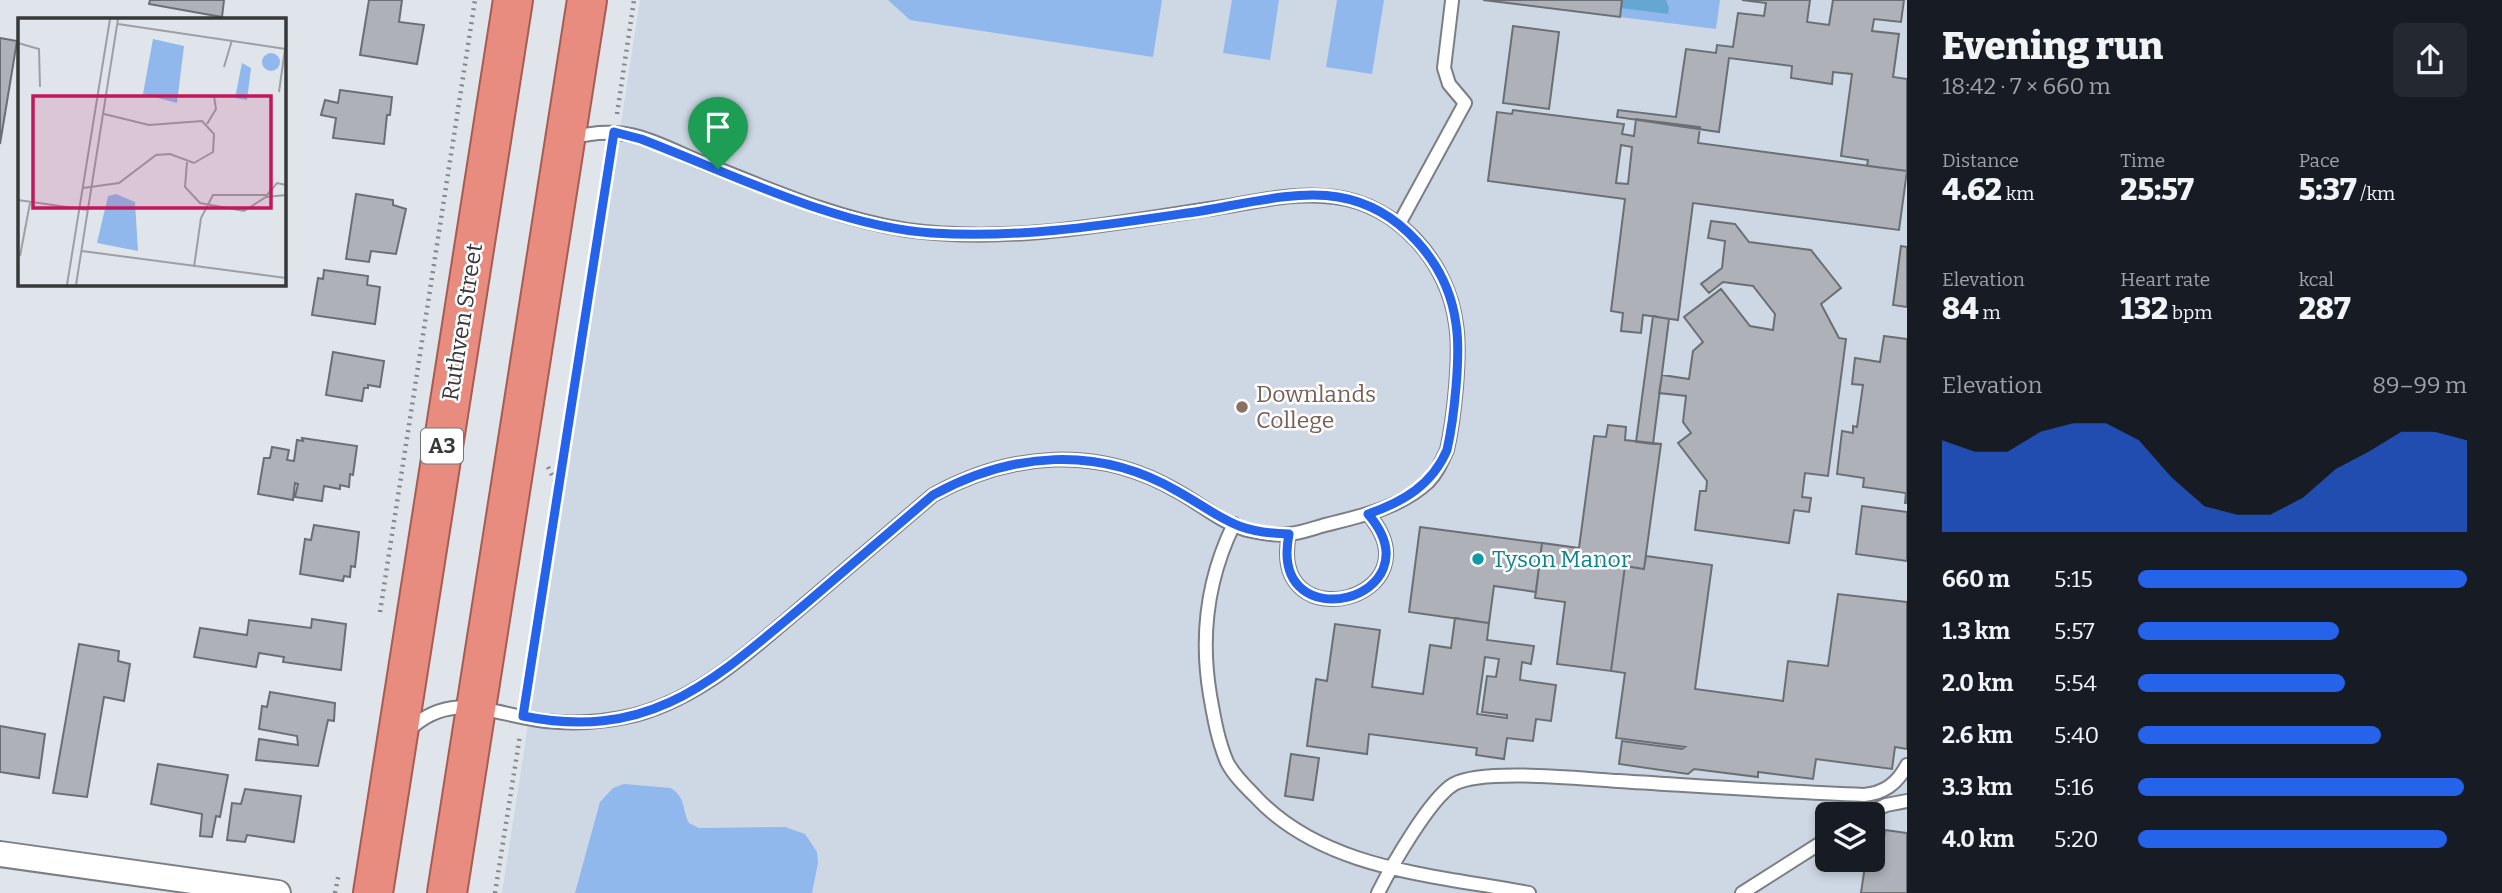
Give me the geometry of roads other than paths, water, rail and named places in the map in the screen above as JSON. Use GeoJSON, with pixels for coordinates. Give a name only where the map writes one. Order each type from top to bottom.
{"type":"FeatureCollection","features":[{"type":"Feature","properties":{"kind":"highway","name":"Ruthven Street"},"geometry":{"type":"LineString","coordinates":[[373,893],[513,0]]}},
{"type":"Feature","properties":{"kind":"highway"},"geometry":{"type":"LineString","coordinates":[[447,893],[587,0]]}},
{"type":"Feature","properties":{"kind":"street"},"geometry":{"type":"LineString","coordinates":[[0,855],[278,893]]}},
{"type":"Feature","properties":{"kind":"lane"},"geometry":{"type":"LineString","coordinates":[[1399,224],[1465,103],[1449,85],[1444,68],[1452,1]]}},
{"type":"Feature","properties":{"kind":"lane"},"geometry":{"type":"LineString","coordinates":[[393,754],[410,728],[422,719],[448,708],[477,707],[573,723],[603,721],[642,713],[688,695],[737,661],[933,495],[984,471],[1041,460],[1098,462],[1153,478],[1234,524],[1267,534],[1289,534],[1368,514],[1398,502],[1428,482],[1442,462],[1450,437],[1458,344],[1453,306],[1444,282],[1431,259],[1399,224],[1356,202],[1317,195],[1296,196],[1089,227],[1021,233],[930,233],[859,220],[818,208],[641,139],[614,132],[592,132],[565,139]]}},
{"type":"Feature","properties":{"kind":"lane"},"geometry":{"type":"LineString","coordinates":[[1289,534],[1287,560],[1298,583],[1318,597],[1344,600],[1369,588],[1384,565],[1384,538],[1378,525],[1368,514]]}},
{"type":"Feature","properties":{"kind":"lane"},"geometry":{"type":"LineString","coordinates":[[1234,524],[1223,546],[1210,591],[1205,640],[1217,731],[1228,764],[1260,802],[1299,833],[1344,855],[1528,893]]}},
{"type":"Feature","properties":{"kind":"lane"},"geometry":{"type":"LineString","coordinates":[[1378,893],[1437,799],[1453,785],[1467,778],[1483,775],[1864,795],[1886,790],[1907,765]]}},
{"type":"Feature","properties":{"kind":"lane"},"geometry":{"type":"LineString","coordinates":[[1885,805],[1907,801]]}},
{"type":"Feature","properties":{"kind":"lane"},"geometry":{"type":"LineString","coordinates":[[1742,893],[1815,847]]}},
{"type":"Feature","properties":{"kind":"place","name":"Downlands College"},"geometry":{"type":"Point","coordinates":[1242,407]}},
{"type":"Feature","properties":{"kind":"place","name":"Tyson Manor"},"geometry":{"type":"Point","coordinates":[1478,559]}}]}
